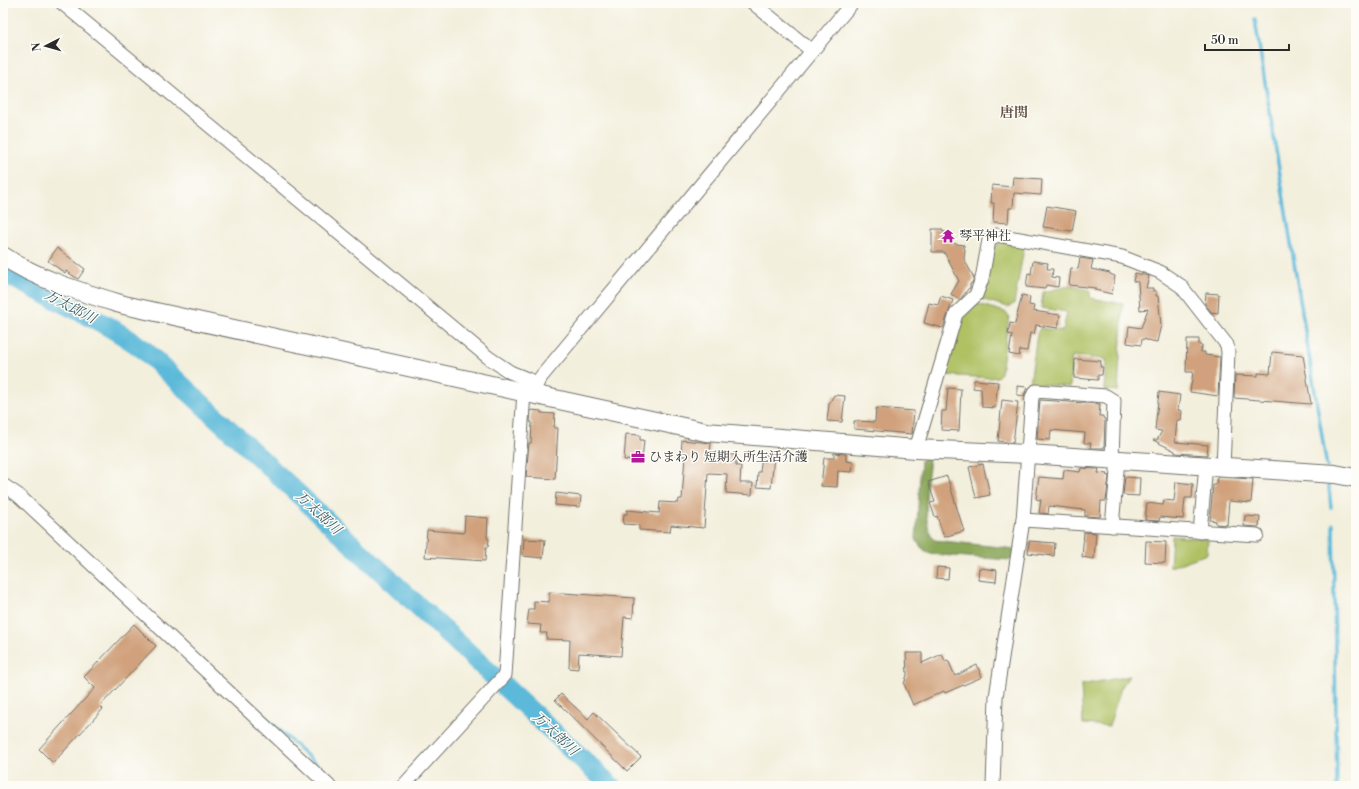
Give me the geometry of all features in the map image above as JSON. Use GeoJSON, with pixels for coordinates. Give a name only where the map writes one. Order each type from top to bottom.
{"type":"FeatureCollection","features":[{"type":"Feature","properties":{"kind":"street"},"geometry":{"type":"LineString","coordinates":[[62,3],[490,358],[531,389]]}},
{"type":"Feature","properties":{"kind":"street"},"geometry":{"type":"LineString","coordinates":[[754,3],[812,52]]}},
{"type":"Feature","properties":{"kind":"street"},"geometry":{"type":"LineString","coordinates":[[403,786],[505,675],[531,389],[852,3]]}},
{"type":"Feature","properties":{"kind":"street"},"geometry":{"type":"LineString","coordinates":[[916,449],[956,314],[976,294],[982,279],[989,240],[996,235],[1122,258],[1160,272],[1181,286],[1227,345],[1228,352],[1214,466],[1200,532]]}},
{"type":"Feature","properties":{"kind":"street"},"geometry":{"type":"LineString","coordinates":[[3,256],[39,275],[79,292],[124,305],[531,389],[706,432],[916,449],[1028,454],[1328,473],[1356,478]]}},
{"type":"Feature","properties":{"kind":"street"},"geometry":{"type":"LineString","coordinates":[[993,786],[996,697],[1023,520],[1032,397],[1036,391],[1106,396],[1114,401],[1115,460],[1112,526]]}},
{"type":"Feature","properties":{"kind":"street"},"geometry":{"type":"LineString","coordinates":[[3,485],[18,495],[330,786]]}},
{"type":"Feature","properties":{"kind":"street"},"geometry":{"type":"LineString","coordinates":[[1023,520],[1257,535]]}},
{"type":"Feature","properties":{"kind":"green space"},"geometry":{"type":"Polygon","coordinates":[[[1003,241],[1022,244],[1024,248],[1014,304],[1008,307],[981,299],[991,248],[1003,241]]]}},
{"type":"Feature","properties":{"kind":"green space"},"geometry":{"type":"Polygon","coordinates":[[[1069,286],[1090,290],[1090,298],[1123,304],[1118,391],[1104,390],[1106,359],[1072,356],[1070,387],[1030,383],[1037,334],[1040,328],[1063,331],[1067,312],[1041,308],[1043,292],[1069,286]]]}},
{"type":"Feature","properties":{"kind":"green space"},"geometry":{"type":"Polygon","coordinates":[[[978,304],[1005,312],[1009,316],[1001,373],[997,377],[990,378],[943,375],[960,318],[972,305],[978,304]]]}},
{"type":"Feature","properties":{"kind":"green space"},"geometry":{"type":"Polygon","coordinates":[[[923,458],[928,458],[929,461],[926,513],[929,528],[934,540],[1008,548],[1015,551],[1011,560],[939,555],[922,549],[916,539],[921,460],[923,458]]]}},
{"type":"Feature","properties":{"kind":"green space"},"geometry":{"type":"Polygon","coordinates":[[[1172,536],[1208,539],[1207,554],[1170,567],[1172,536]]]}},
{"type":"Feature","properties":{"kind":"green space"},"geometry":{"type":"Polygon","coordinates":[[[1129,676],[1121,688],[1109,726],[1083,724],[1081,685],[1129,676]]]}},
{"type":"Feature","properties":{"kind":"building"},"geometry":{"type":"Polygon","coordinates":[[[1013,177],[1042,179],[1041,195],[1014,193],[1013,208],[1009,208],[1008,223],[993,222],[994,203],[991,203],[992,185],[1012,187],[1013,177]]]}},
{"type":"Feature","properties":{"kind":"building"},"geometry":{"type":"Polygon","coordinates":[[[1047,206],[1076,211],[1072,231],[1043,227],[1047,206]]]}},
{"type":"Feature","properties":{"kind":"building"},"geometry":{"type":"Polygon","coordinates":[[[932,229],[942,229],[942,231],[951,234],[950,243],[964,245],[964,259],[974,278],[970,284],[970,288],[960,300],[951,294],[959,281],[944,252],[932,252],[932,229]]]}},
{"type":"Feature","properties":{"kind":"building"},"geometry":{"type":"Polygon","coordinates":[[[57,248],[85,269],[78,279],[66,271],[65,273],[48,261],[57,248]]]}},
{"type":"Feature","properties":{"kind":"building"},"geometry":{"type":"Polygon","coordinates":[[[1080,258],[1093,260],[1091,269],[1110,273],[1115,276],[1112,294],[1095,290],[1095,288],[1069,285],[1071,268],[1078,269],[1080,258]]]}},
{"type":"Feature","properties":{"kind":"building"},"geometry":{"type":"Polygon","coordinates":[[[1033,261],[1048,263],[1047,269],[1053,269],[1052,277],[1059,278],[1058,287],[1046,285],[1045,289],[1026,287],[1028,273],[1031,274],[1033,261]]]}},
{"type":"Feature","properties":{"kind":"building"},"geometry":{"type":"Polygon","coordinates":[[[1135,273],[1149,276],[1146,288],[1153,288],[1153,291],[1156,291],[1156,296],[1158,296],[1161,325],[1157,342],[1142,339],[1141,345],[1127,343],[1129,326],[1141,328],[1148,309],[1140,310],[1138,282],[1133,281],[1135,273]]]}},
{"type":"Feature","properties":{"kind":"building"},"geometry":{"type":"Polygon","coordinates":[[[1206,293],[1219,294],[1218,313],[1211,312],[1205,304],[1206,293]]]}},
{"type":"Feature","properties":{"kind":"building"},"geometry":{"type":"Polygon","coordinates":[[[1022,295],[1030,297],[1029,305],[1034,306],[1033,311],[1060,315],[1058,328],[1036,325],[1034,334],[1030,333],[1027,351],[1020,350],[1019,356],[1009,354],[1012,335],[1008,334],[1010,323],[1015,324],[1022,295]]]}},
{"type":"Feature","properties":{"kind":"building"},"geometry":{"type":"Polygon","coordinates":[[[941,296],[953,300],[943,328],[924,323],[929,303],[938,305],[941,296]]]}},
{"type":"Feature","properties":{"kind":"building"},"geometry":{"type":"Polygon","coordinates":[[[1187,339],[1199,339],[1199,345],[1202,345],[1201,352],[1205,352],[1205,355],[1220,357],[1218,396],[1190,392],[1193,372],[1186,372],[1187,339]]]}},
{"type":"Feature","properties":{"kind":"building"},"geometry":{"type":"Polygon","coordinates":[[[1272,352],[1303,355],[1311,404],[1234,398],[1235,375],[1258,376],[1258,373],[1270,374],[1272,352]]]}},
{"type":"Feature","properties":{"kind":"building"},"geometry":{"type":"Polygon","coordinates":[[[1075,359],[1101,361],[1100,367],[1103,367],[1102,375],[1098,375],[1098,380],[1074,378],[1075,359]]]}},
{"type":"Feature","properties":{"kind":"building"},"geometry":{"type":"Polygon","coordinates":[[[974,380],[998,382],[995,408],[982,407],[981,389],[973,388],[974,380]]]}},
{"type":"Feature","properties":{"kind":"building"},"geometry":{"type":"Polygon","coordinates":[[[1017,386],[1027,387],[1024,396],[1017,395],[1017,386]]]}},
{"type":"Feature","properties":{"kind":"building"},"geometry":{"type":"Polygon","coordinates":[[[948,388],[961,389],[959,431],[941,430],[942,411],[946,411],[948,388]]]}},
{"type":"Feature","properties":{"kind":"building"},"geometry":{"type":"Polygon","coordinates":[[[1159,392],[1180,395],[1178,410],[1182,411],[1181,420],[1177,420],[1175,442],[1208,445],[1207,455],[1175,453],[1175,451],[1153,440],[1157,440],[1162,431],[1155,430],[1159,392]]]}},
{"type":"Feature","properties":{"kind":"building"},"geometry":{"type":"Polygon","coordinates":[[[834,395],[845,396],[842,422],[827,421],[829,404],[834,395]]]}},
{"type":"Feature","properties":{"kind":"building"},"geometry":{"type":"Polygon","coordinates":[[[1002,400],[1018,402],[1013,443],[998,441],[1002,400]]]}},
{"type":"Feature","properties":{"kind":"building"},"geometry":{"type":"Polygon","coordinates":[[[1040,400],[1100,404],[1099,416],[1103,416],[1105,419],[1104,448],[1090,448],[1091,443],[1084,443],[1085,433],[1051,430],[1050,440],[1037,439],[1040,400]]]}},
{"type":"Feature","properties":{"kind":"building"},"geometry":{"type":"Polygon","coordinates":[[[876,408],[914,411],[912,434],[854,429],[854,421],[875,422],[876,408]]]}},
{"type":"Feature","properties":{"kind":"building"},"geometry":{"type":"Polygon","coordinates":[[[531,410],[541,411],[541,413],[555,414],[554,428],[558,428],[555,479],[526,477],[529,443],[531,443],[531,410]]]}},
{"type":"Feature","properties":{"kind":"building"},"geometry":{"type":"Polygon","coordinates":[[[626,434],[640,435],[640,440],[644,440],[642,461],[624,460],[626,434]]]}},
{"type":"Feature","properties":{"kind":"building"},"geometry":{"type":"Polygon","coordinates":[[[682,440],[711,443],[710,454],[736,455],[736,466],[741,466],[740,483],[753,483],[752,495],[726,493],[727,474],[708,473],[704,528],[671,525],[670,532],[639,530],[639,525],[623,524],[624,514],[627,514],[627,510],[659,513],[660,502],[678,503],[679,499],[682,499],[685,456],[681,456],[682,440]]]}},
{"type":"Feature","properties":{"kind":"building"},"geometry":{"type":"Polygon","coordinates":[[[834,453],[846,454],[846,461],[853,462],[852,472],[838,471],[837,487],[821,486],[824,458],[834,458],[834,453]]]}},
{"type":"Feature","properties":{"kind":"building"},"geometry":{"type":"Polygon","coordinates":[[[762,455],[774,456],[771,488],[757,487],[758,472],[760,472],[762,455]]]}},
{"type":"Feature","properties":{"kind":"building"},"geometry":{"type":"Polygon","coordinates":[[[983,464],[990,495],[976,498],[969,467],[983,464]]]}},
{"type":"Feature","properties":{"kind":"building"},"geometry":{"type":"Polygon","coordinates":[[[1081,468],[1099,469],[1098,473],[1107,474],[1106,475],[1109,476],[1106,501],[1101,501],[1100,517],[1085,516],[1085,510],[1049,506],[1048,514],[1039,513],[1041,500],[1036,499],[1039,477],[1063,479],[1064,470],[1080,472],[1081,468]]]}},
{"type":"Feature","properties":{"kind":"building"},"geometry":{"type":"Polygon","coordinates":[[[947,476],[964,531],[944,537],[937,516],[935,517],[930,503],[935,502],[928,482],[947,476]]]}},
{"type":"Feature","properties":{"kind":"building"},"geometry":{"type":"Polygon","coordinates":[[[1125,477],[1140,478],[1139,496],[1123,495],[1125,477]]]}},
{"type":"Feature","properties":{"kind":"building"},"geometry":{"type":"Polygon","coordinates":[[[1217,477],[1253,479],[1251,503],[1229,501],[1227,525],[1216,524],[1216,521],[1210,520],[1213,485],[1216,485],[1217,477]]]}},
{"type":"Feature","properties":{"kind":"building"},"geometry":{"type":"Polygon","coordinates":[[[1176,482],[1193,484],[1192,498],[1185,498],[1183,519],[1160,517],[1159,521],[1145,520],[1147,503],[1163,505],[1164,500],[1174,501],[1176,482]]]}},
{"type":"Feature","properties":{"kind":"building"},"geometry":{"type":"Polygon","coordinates":[[[556,493],[581,496],[580,507],[555,505],[556,493]]]}},
{"type":"Feature","properties":{"kind":"building"},"geometry":{"type":"Polygon","coordinates":[[[465,516],[488,518],[487,538],[489,539],[488,547],[486,547],[485,561],[425,557],[427,530],[464,533],[465,516]]]}},
{"type":"Feature","properties":{"kind":"building"},"geometry":{"type":"Polygon","coordinates":[[[1245,516],[1260,517],[1259,527],[1244,526],[1245,516]]]}},
{"type":"Feature","properties":{"kind":"building"},"geometry":{"type":"Polygon","coordinates":[[[1084,532],[1096,533],[1094,559],[1082,557],[1084,532]]]}},
{"type":"Feature","properties":{"kind":"building"},"geometry":{"type":"Polygon","coordinates":[[[524,539],[545,540],[543,558],[523,556],[524,539]]]}},
{"type":"Feature","properties":{"kind":"building"},"geometry":{"type":"Polygon","coordinates":[[[1029,541],[1055,543],[1054,556],[1028,553],[1029,541]]]}},
{"type":"Feature","properties":{"kind":"building"},"geometry":{"type":"Polygon","coordinates":[[[1146,541],[1166,542],[1165,563],[1145,562],[1146,541]]]}},
{"type":"Feature","properties":{"kind":"building"},"geometry":{"type":"Polygon","coordinates":[[[937,567],[949,568],[948,579],[936,578],[937,567]]]}},
{"type":"Feature","properties":{"kind":"building"},"geometry":{"type":"Polygon","coordinates":[[[979,568],[997,570],[996,582],[978,580],[979,568]]]}},
{"type":"Feature","properties":{"kind":"building"},"geometry":{"type":"Polygon","coordinates":[[[549,592],[634,598],[633,618],[624,617],[621,656],[579,653],[578,669],[569,668],[570,640],[546,639],[547,633],[540,633],[541,625],[527,624],[529,609],[534,609],[534,601],[549,602],[549,592]]]}},
{"type":"Feature","properties":{"kind":"building"},"geometry":{"type":"Polygon","coordinates":[[[134,624],[156,646],[100,706],[103,709],[53,763],[39,749],[95,688],[84,677],[134,624]]]}},
{"type":"Feature","properties":{"kind":"building"},"geometry":{"type":"Polygon","coordinates":[[[906,653],[922,653],[922,663],[942,654],[945,661],[948,660],[955,676],[977,665],[982,677],[945,693],[944,691],[913,705],[904,684],[907,675],[906,653]]]}},
{"type":"Feature","properties":{"kind":"building"},"geometry":{"type":"Polygon","coordinates":[[[561,694],[588,719],[594,712],[641,757],[627,771],[555,700],[561,694]]]}},
{"type":"Feature","properties":{"kind":"waterway"},"geometry":{"type":"LineString","coordinates":[[1255,20],[1327,467]]}},
{"type":"Feature","properties":{"kind":"waterway","name":"万太郎川"},"geometry":{"type":"LineString","coordinates":[[3,272],[109,327],[143,349],[611,786]]}},
{"type":"Feature","properties":{"kind":"waterway"},"geometry":{"type":"LineString","coordinates":[[1328,479],[1331,507]]}},
{"type":"Feature","properties":{"kind":"waterway"},"geometry":{"type":"LineString","coordinates":[[1333,524],[1337,786]]}},
{"type":"Feature","properties":{"kind":"waterway"},"geometry":{"type":"LineString","coordinates":[[255,708],[340,786]]}},
{"type":"Feature","properties":{"kind":"place","name":"琴平神社"},"geometry":{"type":"Point","coordinates":[948,236]}},
{"type":"Feature","properties":{"kind":"place","name":"ひまわり 短期入所生活介護"},"geometry":{"type":"Point","coordinates":[638,457]}},
{"type":"Feature","properties":{"kind":"district","name":"唐関"},"geometry":{"type":"Point","coordinates":[1014,113]}}]}
